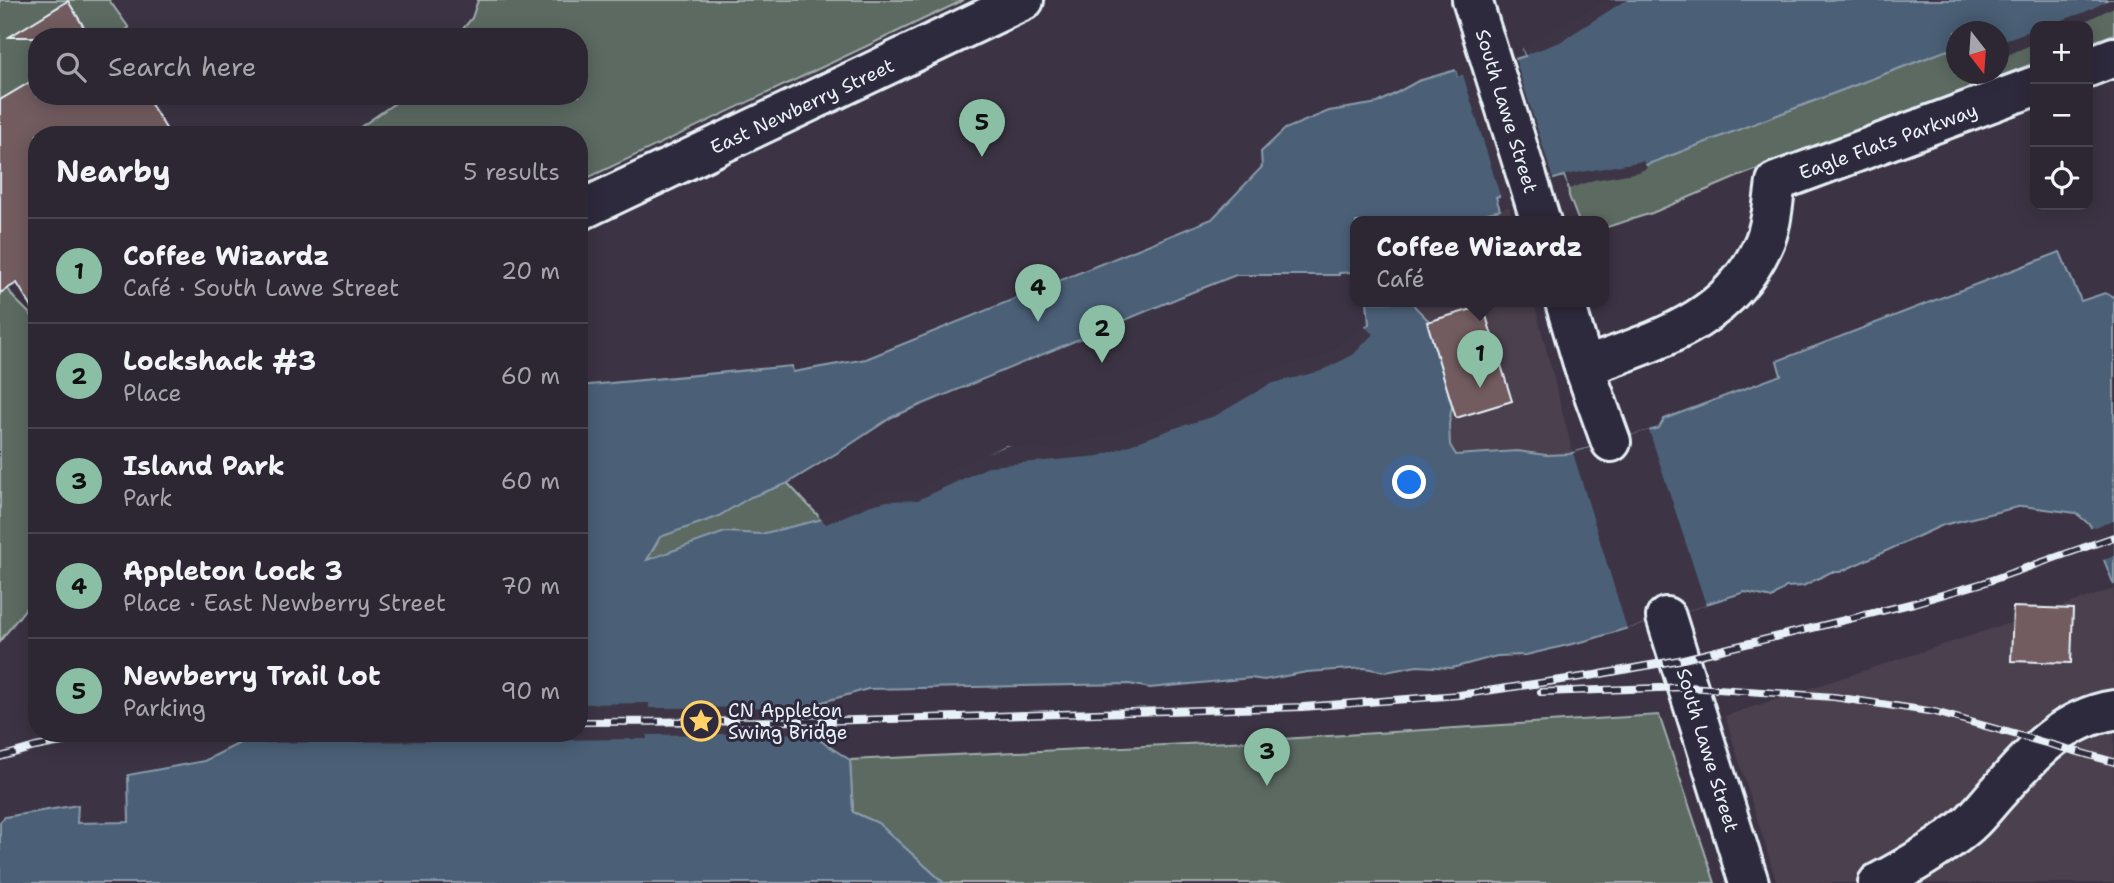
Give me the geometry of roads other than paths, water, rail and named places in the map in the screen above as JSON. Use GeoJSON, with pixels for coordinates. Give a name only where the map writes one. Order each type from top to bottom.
{"type":"FeatureCollection","features":[{"type":"Feature","properties":{"kind":"street","name":"East Newberry Street"},"geometry":{"type":"LineString","coordinates":[[588,207],[1024,0]]}},
{"type":"Feature","properties":{"kind":"street","name":"South Lawe Street"},"geometry":{"type":"LineString","coordinates":[[1472,0],[1537,210]]}},
{"type":"Feature","properties":{"kind":"street"},"geometry":{"type":"LineString","coordinates":[[2093,65],[2114,57]]}},
{"type":"Feature","properties":{"kind":"street","name":"Eagle Flats Parkway"},"geometry":{"type":"LineString","coordinates":[[1584,367],[1659,340],[1709,313],[1743,282],[1764,243],[1776,182],[2030,88]]}},
{"type":"Feature","properties":{"kind":"street"},"geometry":{"type":"LineString","coordinates":[[1566,307],[1584,367],[1611,442]]}},
{"type":"Feature","properties":{"kind":"street","name":"South Lawe Street"},"geometry":{"type":"LineString","coordinates":[[1666,617],[1749,883]]}},
{"type":"Feature","properties":{"kind":"street"},"geometry":{"type":"LineString","coordinates":[[1878,883],[1927,856],[1971,822],[2021,766],[2071,723],[2093,713],[2114,710]]}},
{"type":"Feature","properties":{"kind":"water"},"geometry":{"type":"Polygon","coordinates":[[[1611,0],[2114,0],[2075,21],[2030,21],[2030,42],[2009,51],[2009,21],[1946,21],[1946,50],[1638,168],[1568,185],[1564,176],[1496,197],[1500,210],[1481,216],[1350,216],[1350,272],[1339,275],[1236,275],[1190,293],[892,417],[786,484],[751,497],[717,517],[660,537],[647,560],[725,532],[761,534],[819,520],[884,492],[919,494],[948,472],[1006,446],[1054,453],[1163,421],[1327,359],[1369,324],[1367,307],[1415,307],[1430,322],[1452,406],[1450,445],[1456,455],[1517,451],[1546,455],[1569,454],[1659,428],[1664,419],[1781,375],[1777,361],[2060,252],[2081,301],[2105,293],[2114,297],[2114,585],[2090,525],[2076,513],[2022,506],[1943,525],[1840,572],[1831,572],[1803,586],[1786,587],[1772,598],[1745,592],[1589,640],[1526,655],[1497,656],[1452,668],[1417,666],[1386,672],[1365,668],[1307,672],[1264,680],[1251,678],[1150,688],[1129,684],[868,689],[819,703],[821,741],[850,760],[853,812],[878,823],[944,883],[0,883],[0,822],[5,817],[78,805],[77,823],[129,822],[128,775],[204,761],[240,742],[588,742],[588,385],[792,366],[793,372],[866,359],[1212,219],[1262,167],[1261,152],[1285,129],[1329,111],[1378,103],[1418,81],[1456,70],[1458,76],[1525,56],[1523,49],[1611,0]]]}},
{"type":"Feature","properties":{"kind":"railway"},"geometry":{"type":"LineString","coordinates":[[588,722],[823,721],[1303,707],[1459,695],[1679,660],[1796,632],[1983,583],[2114,537]]}},
{"type":"Feature","properties":{"kind":"railway"},"geometry":{"type":"LineString","coordinates":[[1541,692],[1688,687],[1834,697],[1935,712],[2114,762]]}},
{"type":"Feature","properties":{"kind":"railway"},"geometry":{"type":"LineString","coordinates":[[0,757],[62,742]]}},
{"type":"Feature","properties":{"kind":"place","name":"Newberry Trail Lot"},"geometry":{"type":"Point","coordinates":[982,157]}},
{"type":"Feature","properties":{"kind":"place","name":"Appleton Lock 3"},"geometry":{"type":"Point","coordinates":[1038,322]}},
{"type":"Feature","properties":{"kind":"place","name":"Lockshack #3"},"geometry":{"type":"Point","coordinates":[1102,363]}},
{"type":"Feature","properties":{"kind":"place","name":"Coffee Wizardz"},"geometry":{"type":"Point","coordinates":[1480,388]}},
{"type":"Feature","properties":{"kind":"place","name":"CN Appleton Swing Bridge"},"geometry":{"type":"Point","coordinates":[701,721]}},
{"type":"Feature","properties":{"kind":"place","name":"Island Park"},"geometry":{"type":"Point","coordinates":[1267,786]}}]}
